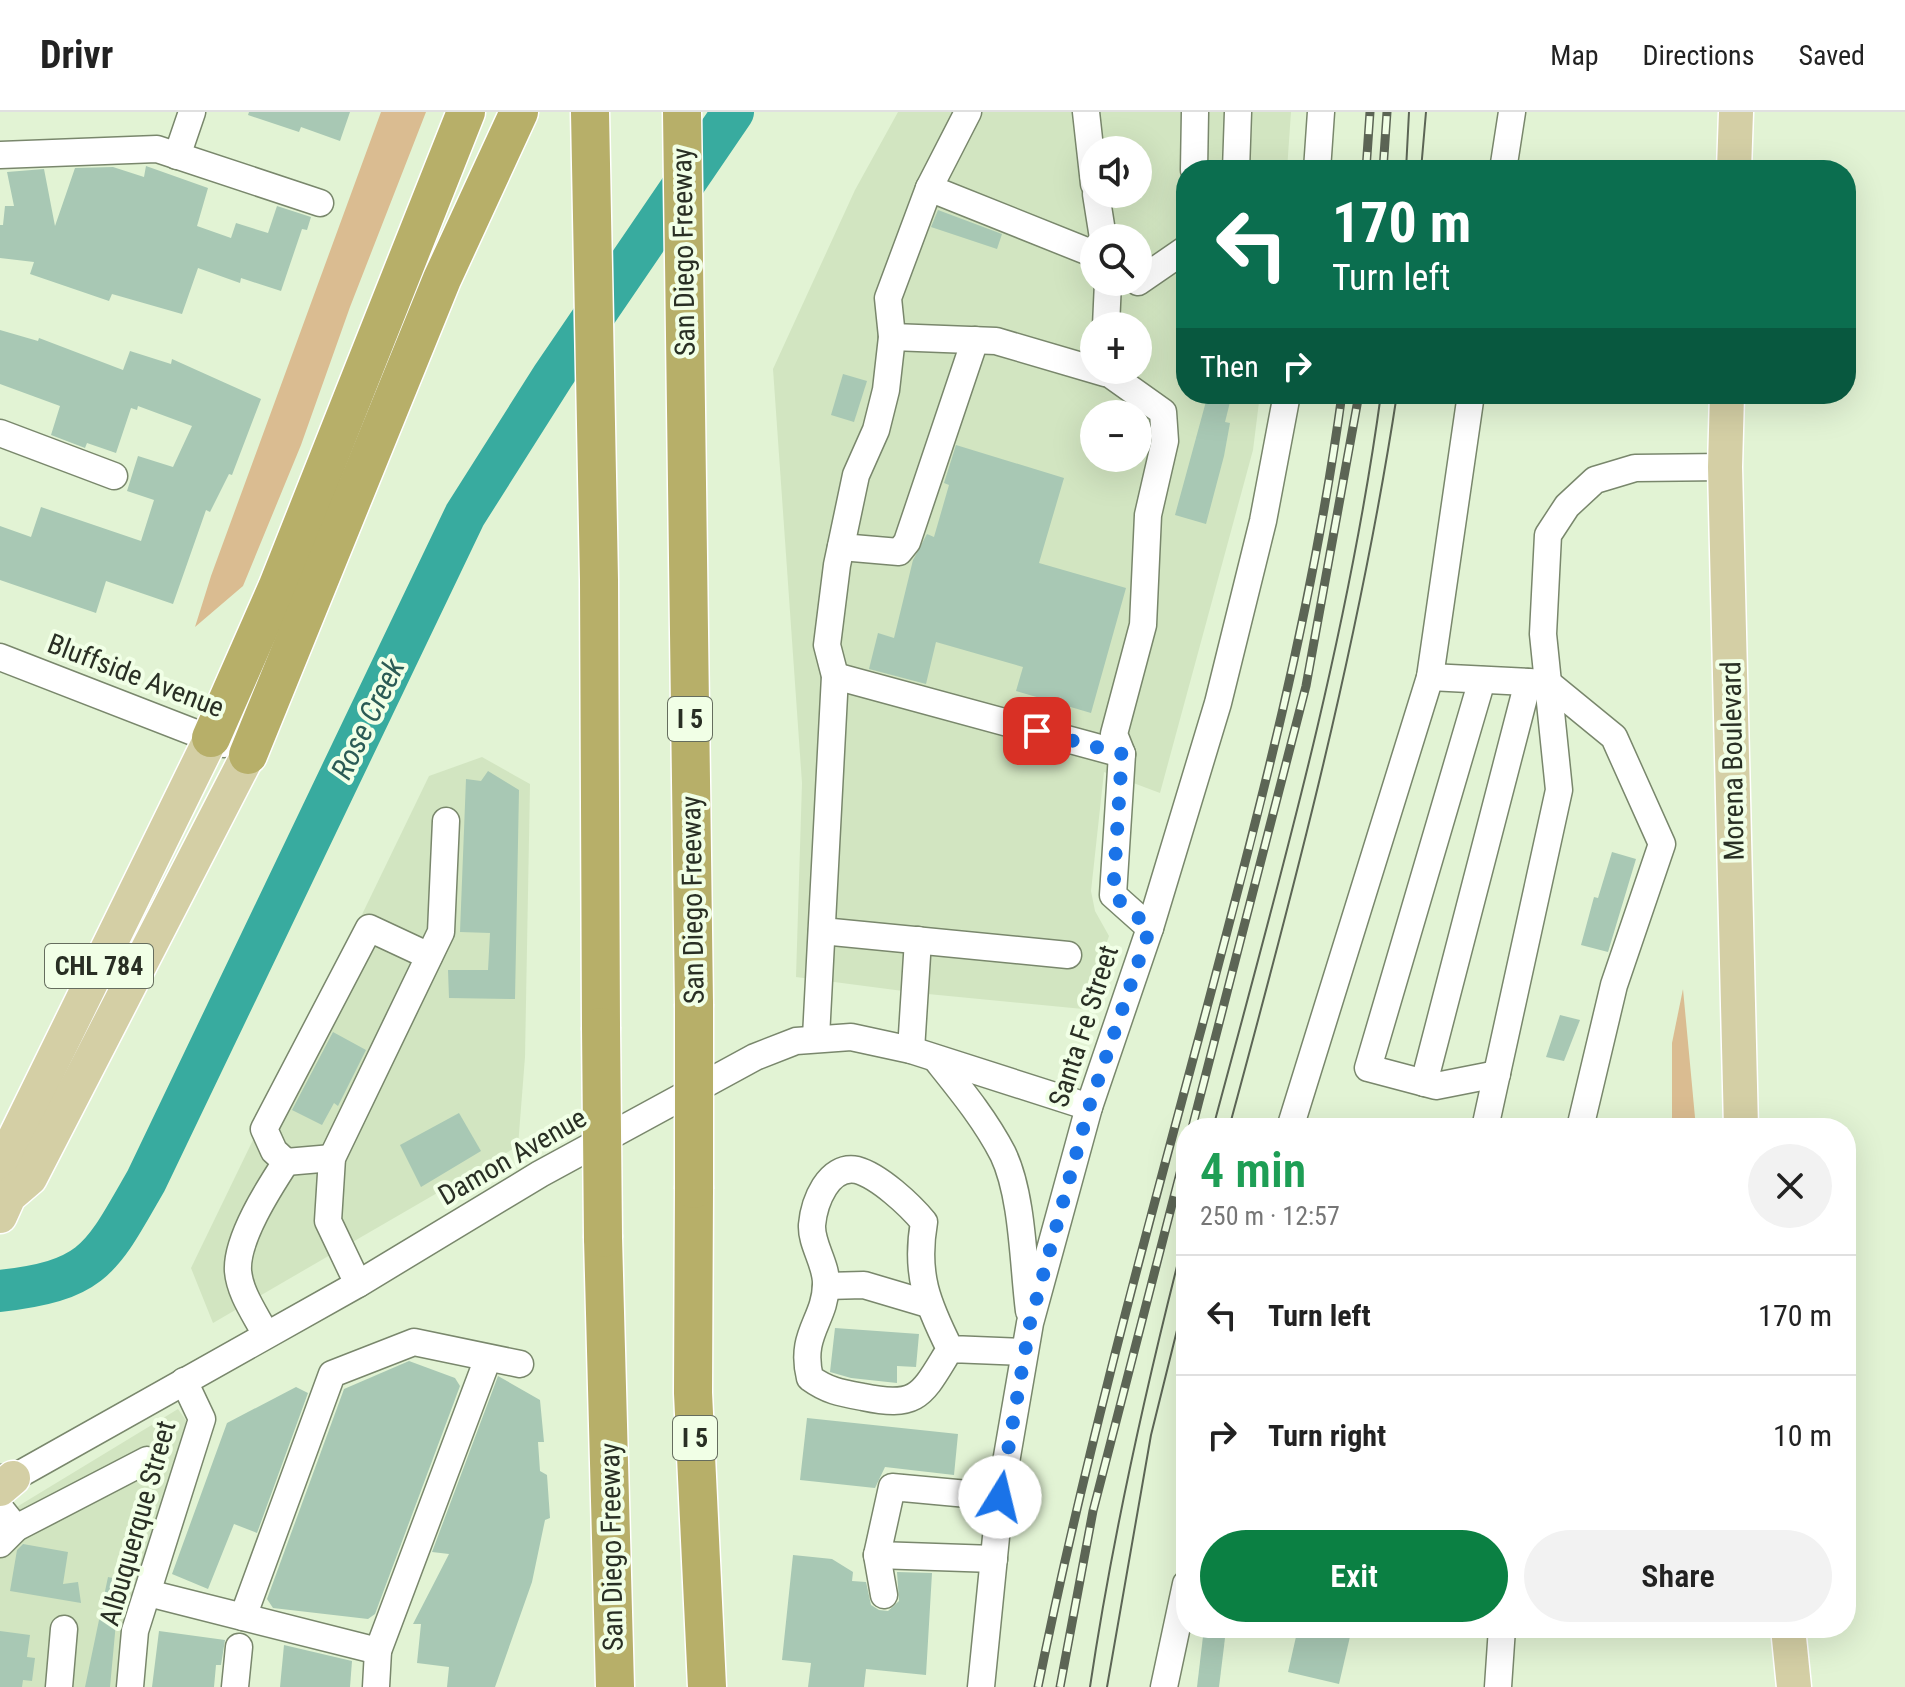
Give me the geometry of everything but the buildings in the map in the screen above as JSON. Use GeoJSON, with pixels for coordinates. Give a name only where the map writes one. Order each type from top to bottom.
{"type":"FeatureCollection","features":[{"type":"Feature","properties":{"kind":"highway"},"geometry":{"type":"LineString","coordinates":[[211,738],[277,588],[466,112]]}},
{"type":"Feature","properties":{"kind":"highway"},"geometry":{"type":"LineString","coordinates":[[248,755],[442,279],[519,112]]}},
{"type":"Feature","properties":{"kind":"highway","name":"San Diego Freeway"},"geometry":{"type":"LineString","coordinates":[[590,112],[599,580],[603,1238],[615,1687]]}},
{"type":"Feature","properties":{"kind":"highway","name":"San Diego Freeway"},"geometry":{"type":"LineString","coordinates":[[682,112],[694,1004],[693,1393],[707,1687]]}},
{"type":"Feature","properties":{"kind":"main road"},"geometry":{"type":"LineString","coordinates":[[1734,160],[1736,112]]}},
{"type":"Feature","properties":{"kind":"main road","name":"Morena Boulevard"},"geometry":{"type":"LineString","coordinates":[[1727,404],[1725,467],[1741,1118]]}},
{"type":"Feature","properties":{"kind":"main road","name":"CHL 784"},"geometry":{"type":"LineString","coordinates":[[4,1206],[2,1164],[211,738]]}},
{"type":"Feature","properties":{"kind":"main road","name":"CHL 784"},"geometry":{"type":"LineString","coordinates":[[4,1206],[30,1178],[248,755]]}},
{"type":"Feature","properties":{"kind":"main road"},"geometry":{"type":"LineString","coordinates":[[1789,1638],[1794,1687]]}},
{"type":"Feature","properties":{"kind":"street"},"geometry":{"type":"LineString","coordinates":[[177,156],[192,112]]}},
{"type":"Feature","properties":{"kind":"street"},"geometry":{"type":"LineString","coordinates":[[816,1037],[835,676],[827,645],[841,547],[856,475],[876,430],[886,390],[892,337],[888,298],[929,188],[968,112]]}},
{"type":"Feature","properties":{"kind":"street"},"geometry":{"type":"LineString","coordinates":[[1086,112],[1089,136]]}},
{"type":"Feature","properties":{"kind":"street"},"geometry":{"type":"LineString","coordinates":[[1194,160],[1195,112]]}},
{"type":"Feature","properties":{"kind":"street"},"geometry":{"type":"LineString","coordinates":[[1236,160],[1238,112]]}},
{"type":"Feature","properties":{"kind":"street"},"geometry":{"type":"LineString","coordinates":[[1318,160],[1321,112]]}},
{"type":"Feature","properties":{"kind":"street"},"geometry":{"type":"LineString","coordinates":[[1505,160],[1512,112]]}},
{"type":"Feature","properties":{"kind":"street"},"geometry":{"type":"LineString","coordinates":[[0,155],[157,149],[320,203]]}},
{"type":"Feature","properties":{"kind":"street"},"geometry":{"type":"LineString","coordinates":[[929,188],[1080,248]]}},
{"type":"Feature","properties":{"kind":"street"},"geometry":{"type":"LineString","coordinates":[[1152,272],[1176,256]]}},
{"type":"Feature","properties":{"kind":"street"},"geometry":{"type":"LineString","coordinates":[[892,337],[996,341],[1080,365]]}},
{"type":"Feature","properties":{"kind":"street"},"geometry":{"type":"LineString","coordinates":[[841,547],[899,552],[907,542],[975,340]]}},
{"type":"Feature","properties":{"kind":"street"},"geometry":{"type":"LineString","coordinates":[[1122,384],[1163,412],[1165,441],[1148,515],[1143,625],[1114,734],[1122,754],[1113,895],[1150,928]]}},
{"type":"Feature","properties":{"kind":"street","name":"Santa Fe Street"},"geometry":{"type":"LineString","coordinates":[[981,1687],[1000,1497],[1030,1323],[1089,1107],[1150,928],[1222,688],[1263,521],[1285,404]]}},
{"type":"Feature","properties":{"kind":"street"},"geometry":{"type":"LineString","coordinates":[[1293,1118],[1430,677],[1470,404]]}},
{"type":"Feature","properties":{"kind":"street"},"geometry":{"type":"LineString","coordinates":[[0,433],[114,476]]}},
{"type":"Feature","properties":{"kind":"street"},"geometry":{"type":"LineString","coordinates":[[1424,1083],[1538,682],[1548,535],[1567,506],[1595,480],[1635,468],[1725,467]]}},
{"type":"Feature","properties":{"kind":"street","name":"Bluffside Avenue"},"geometry":{"type":"LineString","coordinates":[[0,657],[248,755]]}},
{"type":"Feature","properties":{"kind":"street"},"geometry":{"type":"LineString","coordinates":[[835,676],[1122,754]]}},
{"type":"Feature","properties":{"kind":"street"},"geometry":{"type":"LineString","coordinates":[[1430,677],[1538,682],[1614,737],[1662,844],[1614,985],[1582,1118]]}},
{"type":"Feature","properties":{"kind":"street"},"geometry":{"type":"LineString","coordinates":[[1482,680],[1368,1068],[1436,1086],[1497,1074]]}},
{"type":"Feature","properties":{"kind":"street"},"geometry":{"type":"LineString","coordinates":[[1487,1118],[1559,790],[1538,682]]}},
{"type":"Feature","properties":{"kind":"street"},"geometry":{"type":"LineString","coordinates":[[358,1284],[328,1221],[332,1158],[441,932],[446,821]]}},
{"type":"Feature","properties":{"kind":"street"},"geometry":{"type":"LineString","coordinates":[[332,1158],[286,1162],[274,1151],[264,1129],[369,928],[429,956]]}},
{"type":"Feature","properties":{"kind":"street"},"geometry":{"type":"LineString","coordinates":[[822,931],[1068,955]]}},
{"type":"Feature","properties":{"kind":"street"},"geometry":{"type":"LineString","coordinates":[[918,940],[923,1055],[978,1112],[1004,1156],[1014,1191],[1030,1323]]}},
{"type":"Feature","properties":{"kind":"street","name":"Damon Avenue"},"geometry":{"type":"LineString","coordinates":[[5,1504],[184,1381],[358,1284],[540,1174],[741,1065],[796,1041],[816,1037],[851,1037],[923,1055],[1089,1107]]}},
{"type":"Feature","properties":{"kind":"street"},"geometry":{"type":"LineString","coordinates":[[266,1335],[242,1289],[238,1269],[242,1248],[265,1196],[286,1162]]}},
{"type":"Feature","properties":{"kind":"street"},"geometry":{"type":"LineString","coordinates":[[857,1170],[906,1201],[924,1222],[919,1273],[928,1304],[950,1349],[925,1390],[915,1397],[891,1404],[828,1391],[810,1378],[805,1358],[826,1286],[812,1228],[823,1189],[832,1177],[857,1170]]}},
{"type":"Feature","properties":{"kind":"street"},"geometry":{"type":"LineString","coordinates":[[826,1286],[864,1285],[928,1304]]}},
{"type":"Feature","properties":{"kind":"street"},"geometry":{"type":"LineString","coordinates":[[243,1617],[332,1374],[414,1342],[520,1364]]}},
{"type":"Feature","properties":{"kind":"street"},"geometry":{"type":"LineString","coordinates":[[950,1349],[1024,1352]]}},
{"type":"Feature","properties":{"kind":"street"},"geometry":{"type":"LineString","coordinates":[[376,1687],[378,1651],[488,1358]]}},
{"type":"Feature","properties":{"kind":"street","name":"Albuquerque Street"},"geometry":{"type":"LineString","coordinates":[[130,1687],[135,1631],[202,1419],[184,1381]]}},
{"type":"Feature","properties":{"kind":"street"},"geometry":{"type":"LineString","coordinates":[[5,1504],[147,1460]]}},
{"type":"Feature","properties":{"kind":"street"},"geometry":{"type":"LineString","coordinates":[[884,1595],[877,1555],[892,1487],[1000,1497]]}},
{"type":"Feature","properties":{"kind":"street"},"geometry":{"type":"LineString","coordinates":[[877,1555],[994,1559]]}},
{"type":"Feature","properties":{"kind":"street"},"geometry":{"type":"LineString","coordinates":[[148,1593],[378,1651]]}},
{"type":"Feature","properties":{"kind":"street"},"geometry":{"type":"LineString","coordinates":[[59,1687],[64,1629]]}},
{"type":"Feature","properties":{"kind":"street"},"geometry":{"type":"LineString","coordinates":[[1164,1687],[1176,1631]]}},
{"type":"Feature","properties":{"kind":"street"},"geometry":{"type":"LineString","coordinates":[[1498,1687],[1501,1638]]}},
{"type":"Feature","properties":{"kind":"street"},"geometry":{"type":"LineString","coordinates":[[235,1687],[239,1647]]}},
{"type":"Feature","properties":{"kind":"shaded area"},"geometry":{"type":"Polygon","coordinates":[[[381,112],[426,112],[350,307],[301,445],[243,586],[195,627],[211,576],[381,112]]]}},
{"type":"Feature","properties":{"kind":"shaded area"},"geometry":{"type":"Polygon","coordinates":[[[898,112],[1291,112],[1288,160],[1176,160],[1176,404],[1259,404],[1253,450],[1160,793],[1104,772],[1091,891],[1095,911],[1109,936],[1083,1009],[928,994],[930,957],[903,991],[796,977],[802,783],[773,369],[855,190],[898,112]]]}},
{"type":"Feature","properties":{"kind":"shaded area"},"geometry":{"type":"Polygon","coordinates":[[[482,757],[530,784],[525,1057],[518,1146],[213,1323],[191,1268],[429,776],[482,757]]]}},
{"type":"Feature","properties":{"kind":"shaded area"},"geometry":{"type":"Polygon","coordinates":[[[1683,989],[1695,1118],[1672,1118],[1672,1043],[1683,989]]]}},
{"type":"Feature","properties":{"kind":"shaded area"},"geometry":{"type":"Polygon","coordinates":[[[178,1409],[187,1422],[123,1620],[116,1687],[0,1687],[0,1521],[20,1505],[178,1409]]]}},
{"type":"Feature","properties":{"kind":"waterway","name":"Rose Creek"},"geometry":{"type":"LineString","coordinates":[[0,1291],[57,1280],[76,1272],[92,1261],[118,1230],[146,1181],[465,515],[553,376],[733,112]]}},
{"type":"Feature","properties":{"kind":"tram line"},"geometry":{"type":"LineString","coordinates":[[1407,160],[1409,112]]}},
{"type":"Feature","properties":{"kind":"tram line"},"geometry":{"type":"LineString","coordinates":[[1422,160],[1426,112]]}},
{"type":"Feature","properties":{"kind":"tram line"},"geometry":{"type":"LineString","coordinates":[[1216,1118],[1309,764],[1350,580],[1379,404]]}},
{"type":"Feature","properties":{"kind":"tram line"},"geometry":{"type":"LineString","coordinates":[[1232,1118],[1278,946],[1345,672],[1395,404]]}},
{"type":"Feature","properties":{"kind":"tram line"},"geometry":{"type":"LineString","coordinates":[[1090,1687],[1132,1458],[1176,1271]]}},
{"type":"Feature","properties":{"kind":"tram line"},"geometry":{"type":"LineString","coordinates":[[1107,1687],[1151,1435],[1176,1334]]}},
{"type":"Feature","properties":{"kind":"railway"},"geometry":{"type":"LineString","coordinates":[[1367,160],[1370,112]]}},
{"type":"Feature","properties":{"kind":"railway"},"geometry":{"type":"LineString","coordinates":[[1384,160],[1387,112]]}},
{"type":"Feature","properties":{"kind":"railway"},"geometry":{"type":"LineString","coordinates":[[1177,1118],[1282,712],[1316,554],[1340,404]]}},
{"type":"Feature","properties":{"kind":"railway"},"geometry":{"type":"LineString","coordinates":[[1195,1118],[1306,686],[1357,404]]}},
{"type":"Feature","properties":{"kind":"railway"},"geometry":{"type":"LineString","coordinates":[[1038,1687],[1074,1520],[1176,1123]]}},
{"type":"Feature","properties":{"kind":"railway"},"geometry":{"type":"LineString","coordinates":[[1060,1687],[1093,1511],[1176,1189]]}},
{"type":"Feature","properties":{"kind":"route"},"geometry":{"type":"LineString","coordinates":[[1000,1497],[1030,1323],[1089,1107],[1150,928],[1113,895],[1122,754],[1037,731]]}}]}
